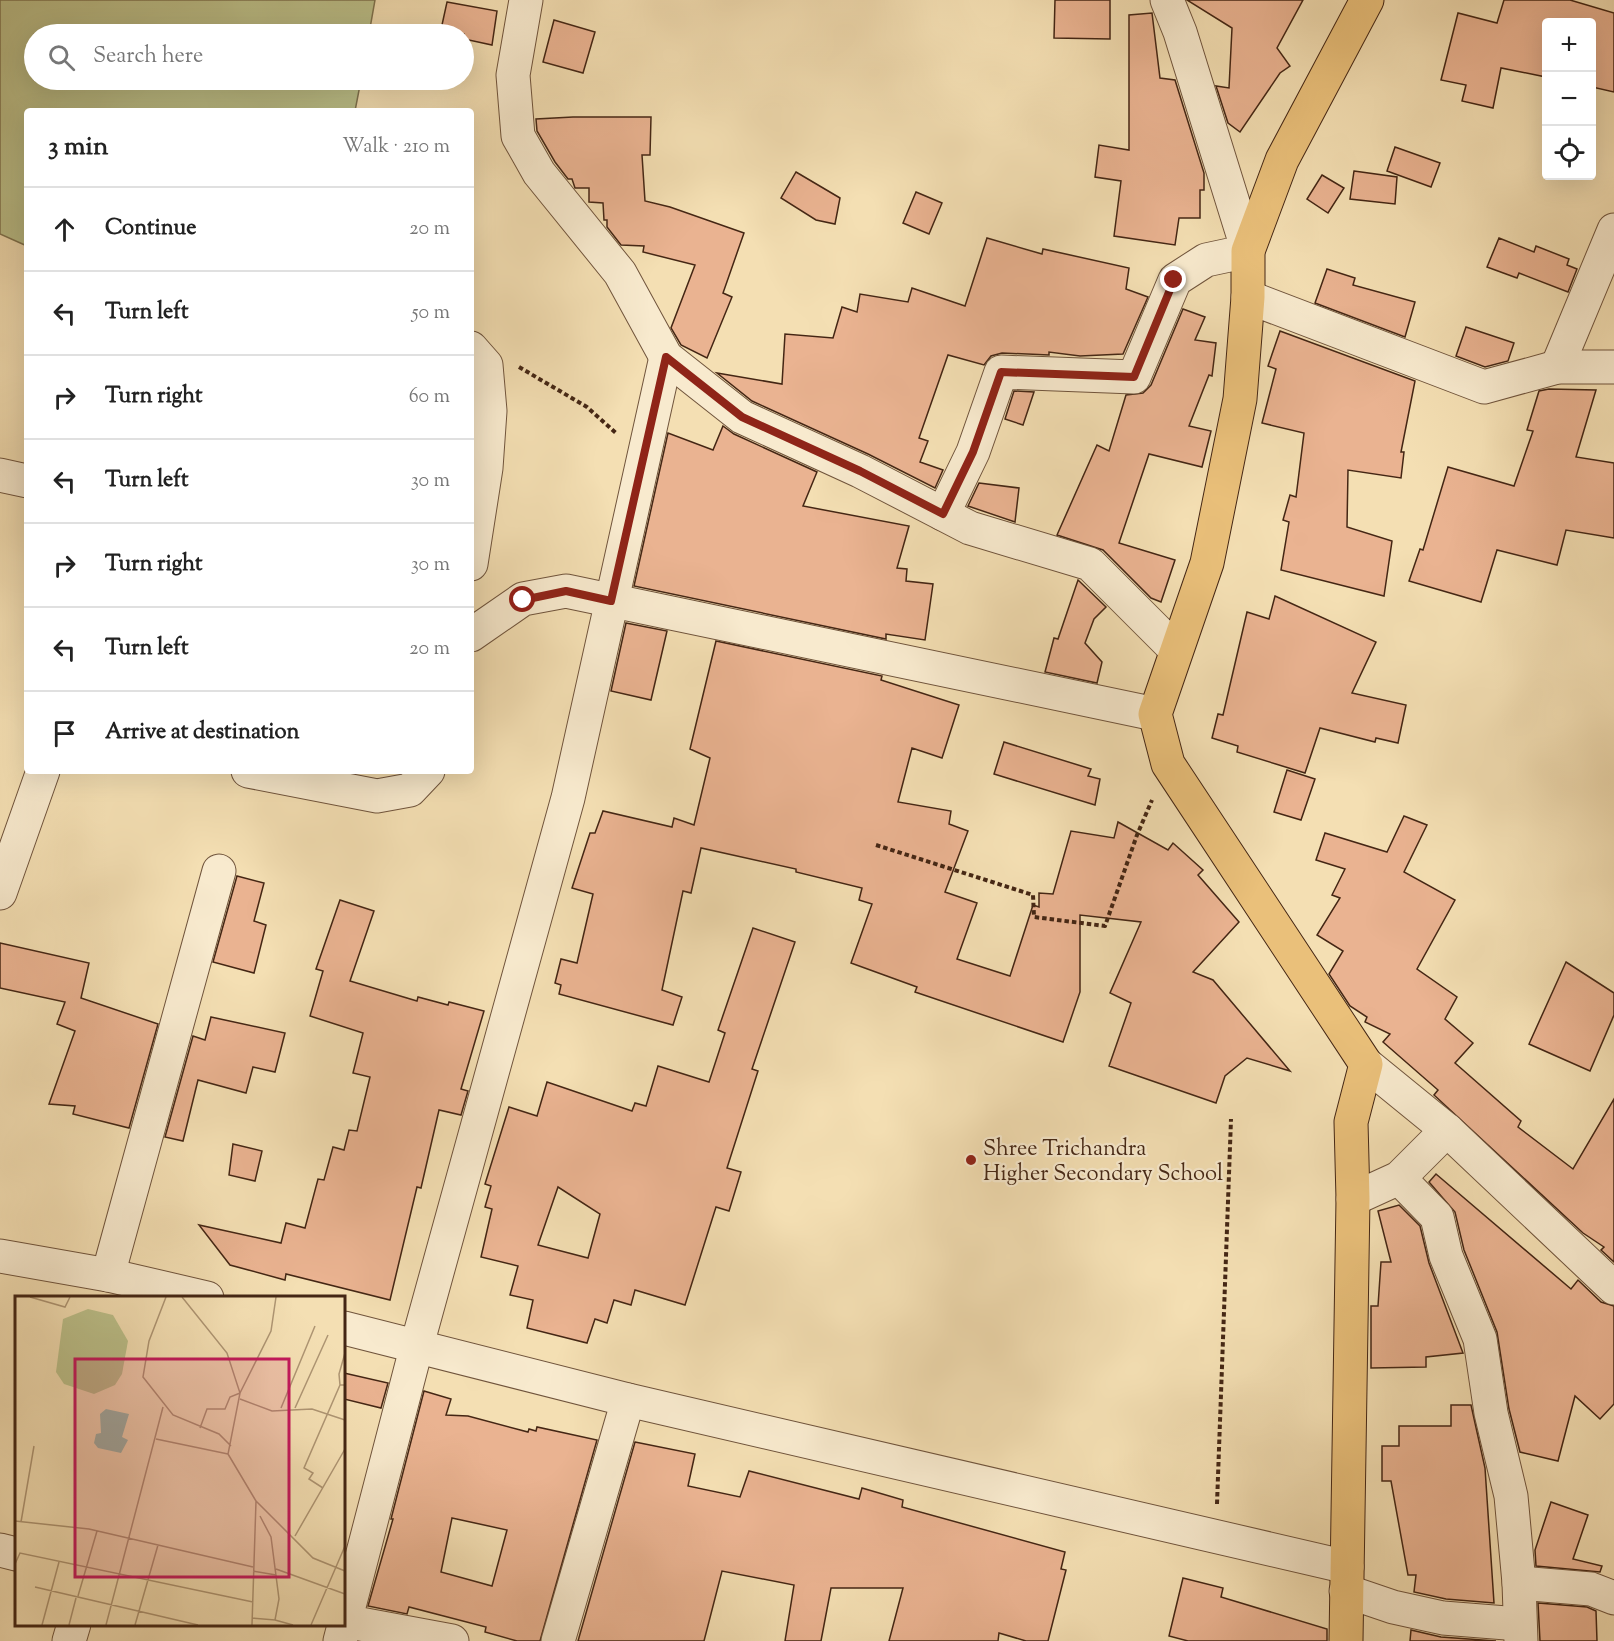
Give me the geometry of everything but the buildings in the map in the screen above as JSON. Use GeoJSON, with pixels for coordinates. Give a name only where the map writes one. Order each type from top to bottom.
{"type":"FeatureCollection","features":[{"type":"Feature","properties":{"kind":"main road"},"geometry":{"type":"LineString","coordinates":[[1346,1641],[1353,1199],[1351,1122],[1365,1064],[1168,764],[1155,714],[1209,551],[1240,399],[1248,297],[1248,251],[1282,160],[1367,0]]}},
{"type":"Feature","properties":{"kind":"street"},"geometry":{"type":"LineString","coordinates":[[526,0],[513,75],[518,136],[539,173],[620,273],[666,357],[742,417],[860,471],[970,528],[1090,564],[1176,650]]}},
{"type":"Feature","properties":{"kind":"street"},"geometry":{"type":"LineString","coordinates":[[943,514],[973,452],[1001,372],[1134,377],[1174,280],[1206,260],[1248,251],[1180,32],[1167,0]]}},
{"type":"Feature","properties":{"kind":"street"},"geometry":{"type":"LineString","coordinates":[[1557,367],[1614,230]]}},
{"type":"Feature","properties":{"kind":"street"},"geometry":{"type":"LineString","coordinates":[[1248,297],[1484,387],[1557,367],[1614,367]]}},
{"type":"Feature","properties":{"kind":"street"},"geometry":{"type":"LineString","coordinates":[[474,351],[486,365],[490,411],[486,468],[474,545]]}},
{"type":"Feature","properties":{"kind":"street"},"geometry":{"type":"LineString","coordinates":[[345,1620],[417,1345],[568,798],[666,357]]}},
{"type":"Feature","properties":{"kind":"street"},"geometry":{"type":"LineString","coordinates":[[0,476],[24,480]]}},
{"type":"Feature","properties":{"kind":"street"},"geometry":{"type":"LineString","coordinates":[[474,633],[523,600],[566,591],[1155,714]]}},
{"type":"Feature","properties":{"kind":"street"},"geometry":{"type":"LineString","coordinates":[[0,892],[42,774]]}},
{"type":"Feature","properties":{"kind":"street"},"geometry":{"type":"LineString","coordinates":[[263,774],[377,796],[410,790],[425,774]]}},
{"type":"Feature","properties":{"kind":"street"},"geometry":{"type":"LineString","coordinates":[[108,1275],[219,871]]}},
{"type":"Feature","properties":{"kind":"street"},"geometry":{"type":"LineString","coordinates":[[1365,1064],[1448,1130],[1614,1288]]}},
{"type":"Feature","properties":{"kind":"street"},"geometry":{"type":"LineString","coordinates":[[1353,1199],[1399,1178],[1448,1130]]}},
{"type":"Feature","properties":{"kind":"street"},"geometry":{"type":"LineString","coordinates":[[345,1328],[628,1400],[1216,1538],[1346,1579],[1393,1607],[1520,1633],[1520,1583],[1511,1496],[1491,1413],[1479,1338],[1446,1256],[1437,1217],[1399,1178]]}},
{"type":"Feature","properties":{"kind":"street"},"geometry":{"type":"LineString","coordinates":[[0,1256],[108,1275],[171,1293],[193,1296]]}},
{"type":"Feature","properties":{"kind":"street"},"geometry":{"type":"LineString","coordinates":[[558,1641],[628,1400]]}},
{"type":"Feature","properties":{"kind":"street"},"geometry":{"type":"LineString","coordinates":[[0,1550],[15,1554]]}},
{"type":"Feature","properties":{"kind":"street"},"geometry":{"type":"LineString","coordinates":[[1520,1583],[1591,1589],[1614,1598]]}},
{"type":"Feature","properties":{"kind":"street"},"geometry":{"type":"LineString","coordinates":[[69,1641],[73,1626]]}},
{"type":"Feature","properties":{"kind":"street"},"geometry":{"type":"LineString","coordinates":[[343,1628],[452,1641]]}},
{"type":"Feature","properties":{"kind":"path"},"geometry":{"type":"LineString","coordinates":[[511,363],[531,371],[587,407],[644,458]]}},
{"type":"Feature","properties":{"kind":"path"},"geometry":{"type":"LineString","coordinates":[[876,845],[1033,895],[1034,917],[1105,926],[1137,835],[1168,764]]}},
{"type":"Feature","properties":{"kind":"path"},"geometry":{"type":"LineString","coordinates":[[1216,1538],[1231,1119]]}},
{"type":"Feature","properties":{"kind":"green space"},"geometry":{"type":"Polygon","coordinates":[[[0,0],[375,0],[371,24],[24,24],[24,90],[359,90],[356,108],[24,108],[24,245],[0,234],[0,0]]]}},
{"type":"Feature","properties":{"kind":"place","name":"Shree Trichandra Higher Secondary School"},"geometry":{"type":"Point","coordinates":[971,1160]}},
{"type":"Feature","properties":{"kind":"route"},"geometry":{"type":"LineString","coordinates":[[523,600],[566,591],[611,601],[666,357],[742,417],[860,471],[943,514],[973,452],[1001,372],[1134,377],[1174,280]]}}]}
